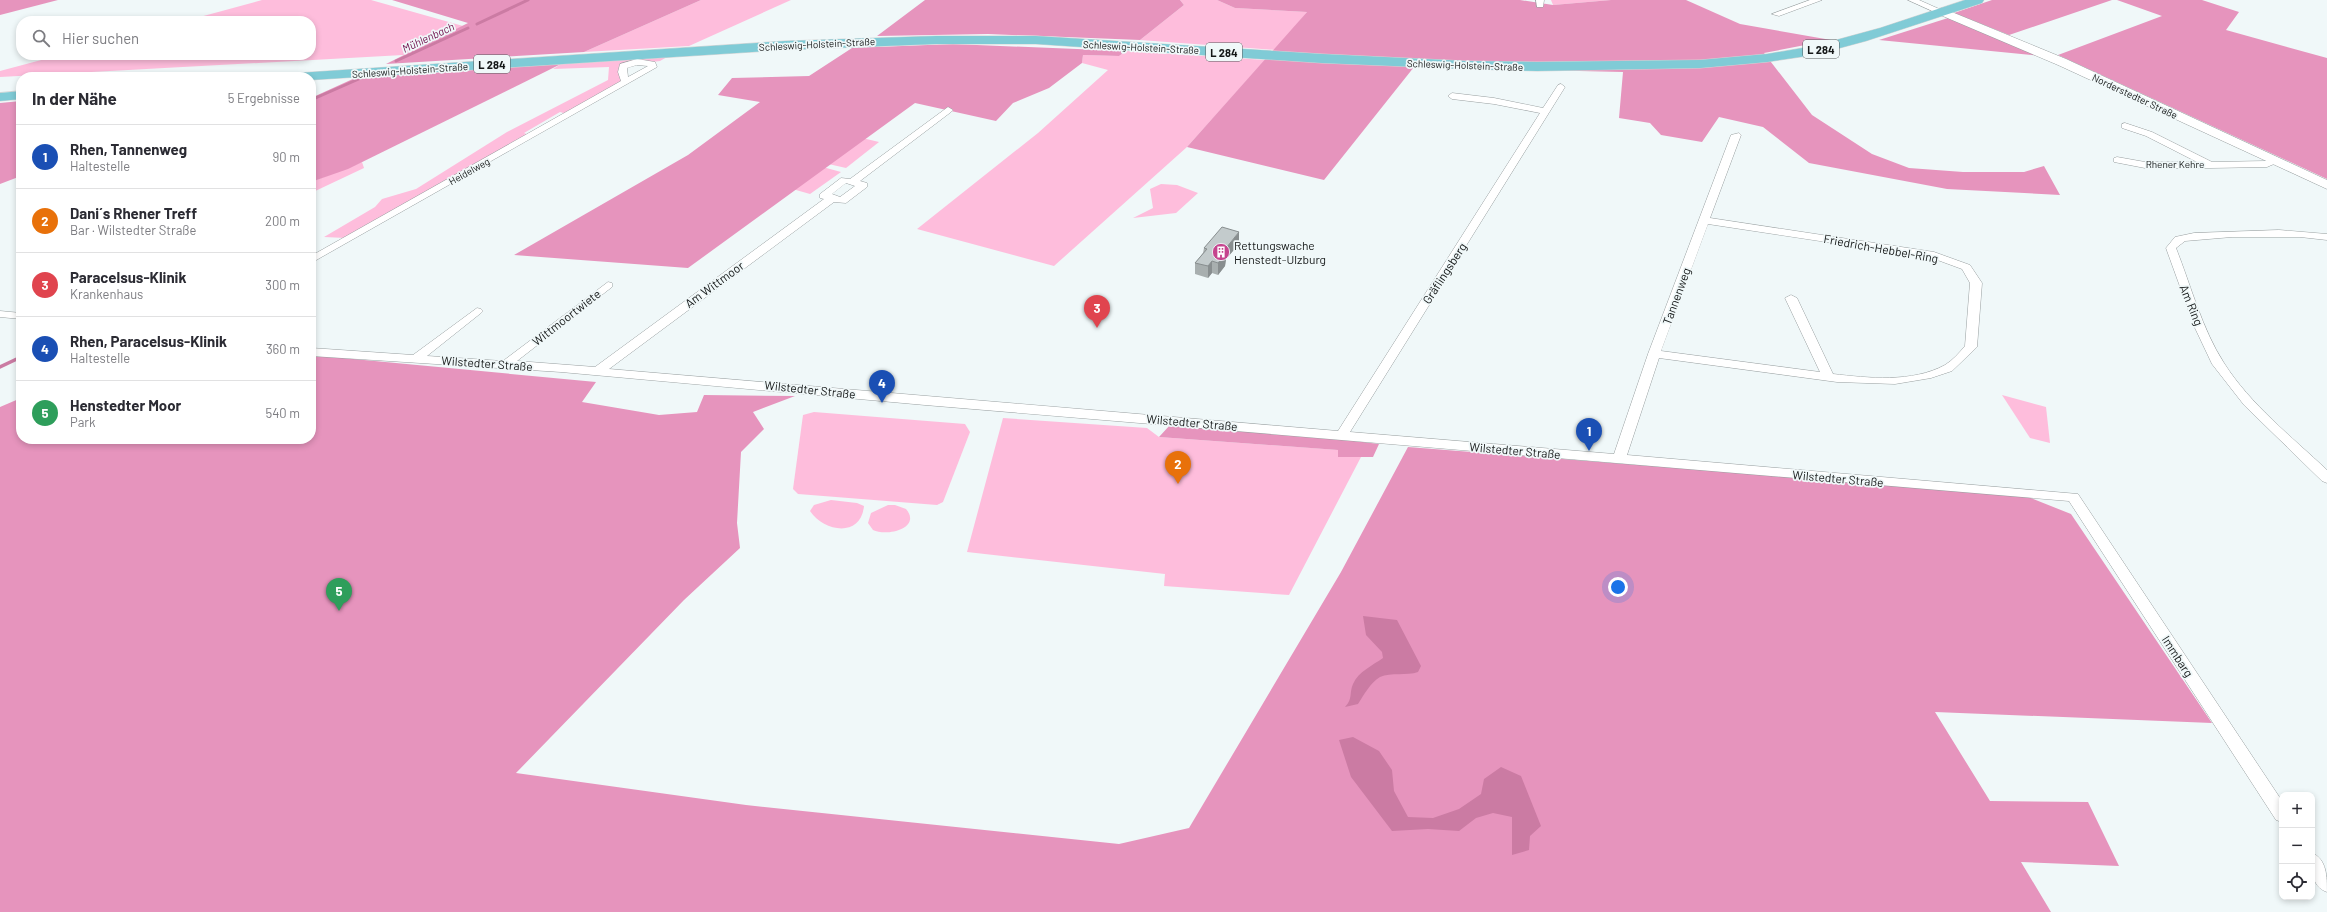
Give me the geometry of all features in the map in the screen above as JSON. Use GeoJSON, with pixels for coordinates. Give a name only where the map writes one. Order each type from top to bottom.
{"type":"FeatureCollection","features":[{"type":"Feature","properties":{"kind":"main road","name":"Schleswig-Holstein-Straße"},"geometry":{"type":"LineString","coordinates":[[316,76],[716,49],[966,40],[1036,40],[1468,65],[1565,67],[1700,63],[1762,59],[1812,51],[1880,33],[1978,0]]}},
{"type":"Feature","properties":{"kind":"main road"},"geometry":{"type":"LineString","coordinates":[[0,96],[16,95]]}},
{"type":"Feature","properties":{"kind":"street"},"geometry":{"type":"LineString","coordinates":[[1776,14],[1818,0]]}},
{"type":"Feature","properties":{"kind":"street"},"geometry":{"type":"LineString","coordinates":[[1912,0],[1942,12]]}},
{"type":"Feature","properties":{"kind":"street","name":"Norderstedter Straße"},"geometry":{"type":"LineString","coordinates":[[1942,12],[2062,62],[2327,184]]}},
{"type":"Feature","properties":{"kind":"street","name":"Heidelweg"},"geometry":{"type":"LineString","coordinates":[[316,257],[626,82]]}},
{"type":"Feature","properties":{"kind":"street","name":"Gräflingsberg"},"geometry":{"type":"LineString","coordinates":[[1342,435],[1561,87]]}},
{"type":"Feature","properties":{"kind":"street"},"geometry":{"type":"LineString","coordinates":[[1452,96],[1494,101],[1545,111]]}},
{"type":"Feature","properties":{"kind":"street"},"geometry":{"type":"LineString","coordinates":[[832,198],[824,196],[844,180],[852,182],[948,110]]}},
{"type":"Feature","properties":{"kind":"street","name":"Rhener Kehre"},"geometry":{"type":"LineString","coordinates":[[2125,126],[2149,134],[2210,164]]}},
{"type":"Feature","properties":{"kind":"street","name":"Tannenweg"},"geometry":{"type":"LineString","coordinates":[[1619,458],[1654,354],[1736,135]]}},
{"type":"Feature","properties":{"kind":"street","name":"Rhener Kehre"},"geometry":{"type":"LineString","coordinates":[[2117,160],[2145,165],[2267,164],[2276,161]]}},
{"type":"Feature","properties":{"kind":"street","name":"Am Wittmoor"},"geometry":{"type":"LineString","coordinates":[[598,371],[832,198],[842,201],[862,185],[852,182]]}},
{"type":"Feature","properties":{"kind":"street","name":"Friedrich-Hebbel-Ring"},"geometry":{"type":"LineString","coordinates":[[1654,354],[1745,368],[1828,377],[1897,379],[1931,374],[1955,364],[1971,347],[1975,315],[1976,282],[1966,267],[1934,255],[1705,220]]}},
{"type":"Feature","properties":{"kind":"street","name":"Am Ring"},"geometry":{"type":"LineString","coordinates":[[2327,237],[2319,234],[2300,233],[2196,236],[2175,242],[2171,248],[2201,328],[2218,364],[2248,402],[2327,478]]}},
{"type":"Feature","properties":{"kind":"street","name":"Wittmoortwiete"},"geometry":{"type":"LineString","coordinates":[[506,364],[608,285]]}},
{"type":"Feature","properties":{"kind":"street"},"geometry":{"type":"LineString","coordinates":[[1791,298],[1828,377]]}},
{"type":"Feature","properties":{"kind":"street"},"geometry":{"type":"LineString","coordinates":[[415,359],[476,311]]}},
{"type":"Feature","properties":{"kind":"street"},"geometry":{"type":"LineString","coordinates":[[0,314],[16,316]]}},
{"type":"Feature","properties":{"kind":"street","name":"Wilstedter Straße"},"geometry":{"type":"LineString","coordinates":[[316,352],[598,371],[2073,497]]}},
{"type":"Feature","properties":{"kind":"street","name":"Immbarg"},"geometry":{"type":"LineString","coordinates":[[2073,497],[2279,810]]}},
{"type":"Feature","properties":{"kind":"street"},"geometry":{"type":"LineString","coordinates":[[2314,864],[2327,884]]}},
{"type":"Feature","properties":{"kind":"shaded area"},"geometry":{"type":"Polygon","coordinates":[[[0,0],[58,0],[0,15],[0,0]]]}},
{"type":"Feature","properties":{"kind":"shaded area"},"geometry":{"type":"Polygon","coordinates":[[[262,0],[371,0],[463,26],[403,55],[316,60],[316,16],[203,16],[262,0]]]}},
{"type":"Feature","properties":{"kind":"shaded area"},"geometry":{"type":"Polygon","coordinates":[[[392,0],[701,0],[584,52],[386,64],[468,23],[392,0]]]}},
{"type":"Feature","properties":{"kind":"shaded area"},"geometry":{"type":"Polygon","coordinates":[[[701,0],[791,0],[689,46],[584,52],[701,0]]]}},
{"type":"Feature","properties":{"kind":"shaded area"},"geometry":{"type":"Polygon","coordinates":[[[925,0],[1180,0],[1184,5],[1140,40],[988,34],[877,36],[925,0]]]}},
{"type":"Feature","properties":{"kind":"shaded area"},"geometry":{"type":"Polygon","coordinates":[[[1180,0],[1217,0],[1235,8],[1307,12],[1276,50],[1140,40],[1184,5],[1180,0]]]}},
{"type":"Feature","properties":{"kind":"shaded area"},"geometry":{"type":"Polygon","coordinates":[[[1217,0],[1520,0],[1553,5],[1611,0],[1686,0],[1740,24],[1831,40],[1764,53],[1812,115],[1872,154],[1909,168],[1963,172],[2024,172],[2044,166],[2060,195],[1947,189],[1809,163],[1763,127],[1719,117],[1702,142],[1661,135],[1650,123],[1619,118],[1623,72],[1414,67],[1324,180],[1187,147],[1307,12],[1235,8],[1217,0]]]}},
{"type":"Feature","properties":{"kind":"shaded area"},"geometry":{"type":"Polygon","coordinates":[[[1551,0],[1611,0],[1553,5],[1551,0]]]}},
{"type":"Feature","properties":{"kind":"shaded area"},"geometry":{"type":"Polygon","coordinates":[[[1992,0],[2112,0],[2009,35],[1954,13],[1992,0]]]}},
{"type":"Feature","properties":{"kind":"shaded area"},"geometry":{"type":"Polygon","coordinates":[[[2117,0],[2202,0],[2239,12],[2226,30],[2327,58],[2327,179],[2058,55],[2162,16],[2117,0]]]}},
{"type":"Feature","properties":{"kind":"shaded area"},"geometry":{"type":"Polygon","coordinates":[[[1948,18],[2041,56],[1879,40],[1948,18]]]}},
{"type":"Feature","properties":{"kind":"shaded area"},"geometry":{"type":"Polygon","coordinates":[[[953,44],[1126,51],[1119,56],[1083,55],[1082,63],[1049,88],[1013,103],[996,121],[915,103],[688,268],[514,255],[688,155],[760,102],[718,95],[732,78],[809,76],[852,48],[953,44]]]}},
{"type":"Feature","properties":{"kind":"shaded area"},"geometry":{"type":"Polygon","coordinates":[[[1126,51],[1265,60],[1187,147],[1054,266],[917,229],[1038,133],[1108,70],[1082,63],[1083,55],[1119,56],[1126,51]]]}},
{"type":"Feature","properties":{"kind":"shaded area"},"geometry":{"type":"Polygon","coordinates":[[[667,57],[660,61],[621,66],[623,82],[567,114],[560,112],[524,133],[529,135],[346,238],[324,237],[375,207],[382,199],[416,189],[507,132],[608,80],[609,67],[553,69],[561,64],[667,57]]]}},
{"type":"Feature","properties":{"kind":"shaded area"},"geometry":{"type":"Polygon","coordinates":[[[41,60],[311,60],[92,72],[16,72],[16,76],[0,77],[0,71],[41,60]]]}},
{"type":"Feature","properties":{"kind":"shaded area"},"geometry":{"type":"Polygon","coordinates":[[[561,64],[348,169],[316,180],[316,96],[355,78],[561,64]]]}},
{"type":"Feature","properties":{"kind":"shaded area"},"geometry":{"type":"Polygon","coordinates":[[[16,101],[16,178],[0,184],[0,103],[16,101]]]}},
{"type":"Feature","properties":{"kind":"shaded area"},"geometry":{"type":"Polygon","coordinates":[[[858,137],[879,142],[846,168],[824,163],[858,137]]]}},
{"type":"Feature","properties":{"kind":"shaded area"},"geometry":{"type":"Polygon","coordinates":[[[362,162],[364,168],[316,191],[316,180],[362,162]]]}},
{"type":"Feature","properties":{"kind":"shaded area"},"geometry":{"type":"Polygon","coordinates":[[[819,166],[841,172],[810,194],[789,188],[819,166]]]}},
{"type":"Feature","properties":{"kind":"shaded area"},"geometry":{"type":"Polygon","coordinates":[[[1161,184],[1177,185],[1198,193],[1176,213],[1133,218],[1153,208],[1150,189],[1161,184]]]}},
{"type":"Feature","properties":{"kind":"shaded area"},"geometry":{"type":"Polygon","coordinates":[[[316,355],[596,382],[582,402],[659,415],[697,412],[704,395],[795,396],[753,412],[764,429],[741,452],[737,523],[740,548],[684,600],[516,773],[746,805],[1119,844],[1189,828],[1341,572],[1408,447],[2023,495],[2071,514],[2212,723],[1935,712],[1990,801],[2088,802],[2119,866],[2021,862],[2051,912],[0,912],[0,407],[16,400],[16,444],[316,444],[316,355]]]}},
{"type":"Feature","properties":{"kind":"shaded area"},"geometry":{"type":"Polygon","coordinates":[[[2002,395],[2046,407],[2050,443],[2030,438],[2002,395]]]}},
{"type":"Feature","properties":{"kind":"shaded area"},"geometry":{"type":"Polygon","coordinates":[[[814,412],[965,424],[970,432],[943,502],[937,505],[798,494],[793,489],[803,415],[814,412]]]}},
{"type":"Feature","properties":{"kind":"shaded area"},"geometry":{"type":"Polygon","coordinates":[[[1003,418],[1147,428],[1159,437],[1339,450],[1339,457],[1361,457],[1289,595],[1164,586],[1165,574],[967,552],[1003,418]]]}},
{"type":"Feature","properties":{"kind":"shaded area"},"geometry":{"type":"Polygon","coordinates":[[[1170,425],[1290,433],[1379,444],[1373,457],[1338,457],[1338,450],[1159,437],[1170,425]]]}},
{"type":"Feature","properties":{"kind":"shaded area"},"geometry":{"type":"Polygon","coordinates":[[[831,500],[857,503],[864,506],[861,516],[856,523],[849,527],[832,527],[824,524],[810,511],[814,505],[831,500]]]}},
{"type":"Feature","properties":{"kind":"shaded area"},"geometry":{"type":"Polygon","coordinates":[[[888,505],[895,505],[906,509],[910,516],[910,521],[906,526],[894,531],[879,532],[873,530],[868,523],[871,513],[888,505]]]}},
{"type":"Feature","properties":{"kind":"shaded area"},"geometry":{"type":"Polygon","coordinates":[[[1363,616],[1397,620],[1421,666],[1418,672],[1380,677],[1370,686],[1358,704],[1345,707],[1350,699],[1353,684],[1358,676],[1383,658],[1382,652],[1366,635],[1363,616]]]}},
{"type":"Feature","properties":{"kind":"shaded area"},"geometry":{"type":"Polygon","coordinates":[[[1353,737],[1379,751],[1392,770],[1394,791],[1408,817],[1433,818],[1459,809],[1481,794],[1484,779],[1501,767],[1521,776],[1541,826],[1530,836],[1529,850],[1512,855],[1512,817],[1493,813],[1476,818],[1459,831],[1428,829],[1392,831],[1351,777],[1339,740],[1353,737]]]}},
{"type":"Feature","properties":{"kind":"building"},"geometry":{"type":"Polygon","coordinates":[[[1222,227],[1239,232],[1222,253],[1226,254],[1218,263],[1212,261],[1208,266],[1195,263],[1207,249],[1204,248],[1222,227]]]}},
{"type":"Feature","properties":{"kind":"waterway","name":"Mühlenbach"},"geometry":{"type":"LineString","coordinates":[[477,24],[528,0]]}},
{"type":"Feature","properties":{"kind":"waterway","name":"Mühlenbach"},"geometry":{"type":"LineString","coordinates":[[396,61],[468,28]]}},
{"type":"Feature","properties":{"kind":"waterway","name":"Mühlenbach"},"geometry":{"type":"LineString","coordinates":[[316,98],[361,78]]}},
{"type":"Feature","properties":{"kind":"waterway","name":"Mühlenbach"},"geometry":{"type":"LineString","coordinates":[[0,367],[16,359]]}},
{"type":"Feature","properties":{"kind":"place","name":"Rettungswache Henstedt-Ulzburg"},"geometry":{"type":"Point","coordinates":[1221,252]}},
{"type":"Feature","properties":{"kind":"place","name":"Paracelsus-Klinik"},"geometry":{"type":"Point","coordinates":[1097,328]}},
{"type":"Feature","properties":{"kind":"place","name":"Rhen, Paracelsus-Klinik"},"geometry":{"type":"Point","coordinates":[882,403]}},
{"type":"Feature","properties":{"kind":"place","name":"Rhen, Tannenweg"},"geometry":{"type":"Point","coordinates":[1589,451]}},
{"type":"Feature","properties":{"kind":"place","name":"Dani´s Rhener Treff"},"geometry":{"type":"Point","coordinates":[1178,484]}},
{"type":"Feature","properties":{"kind":"place","name":"Henstedter Moor"},"geometry":{"type":"Point","coordinates":[339,611]}}]}
